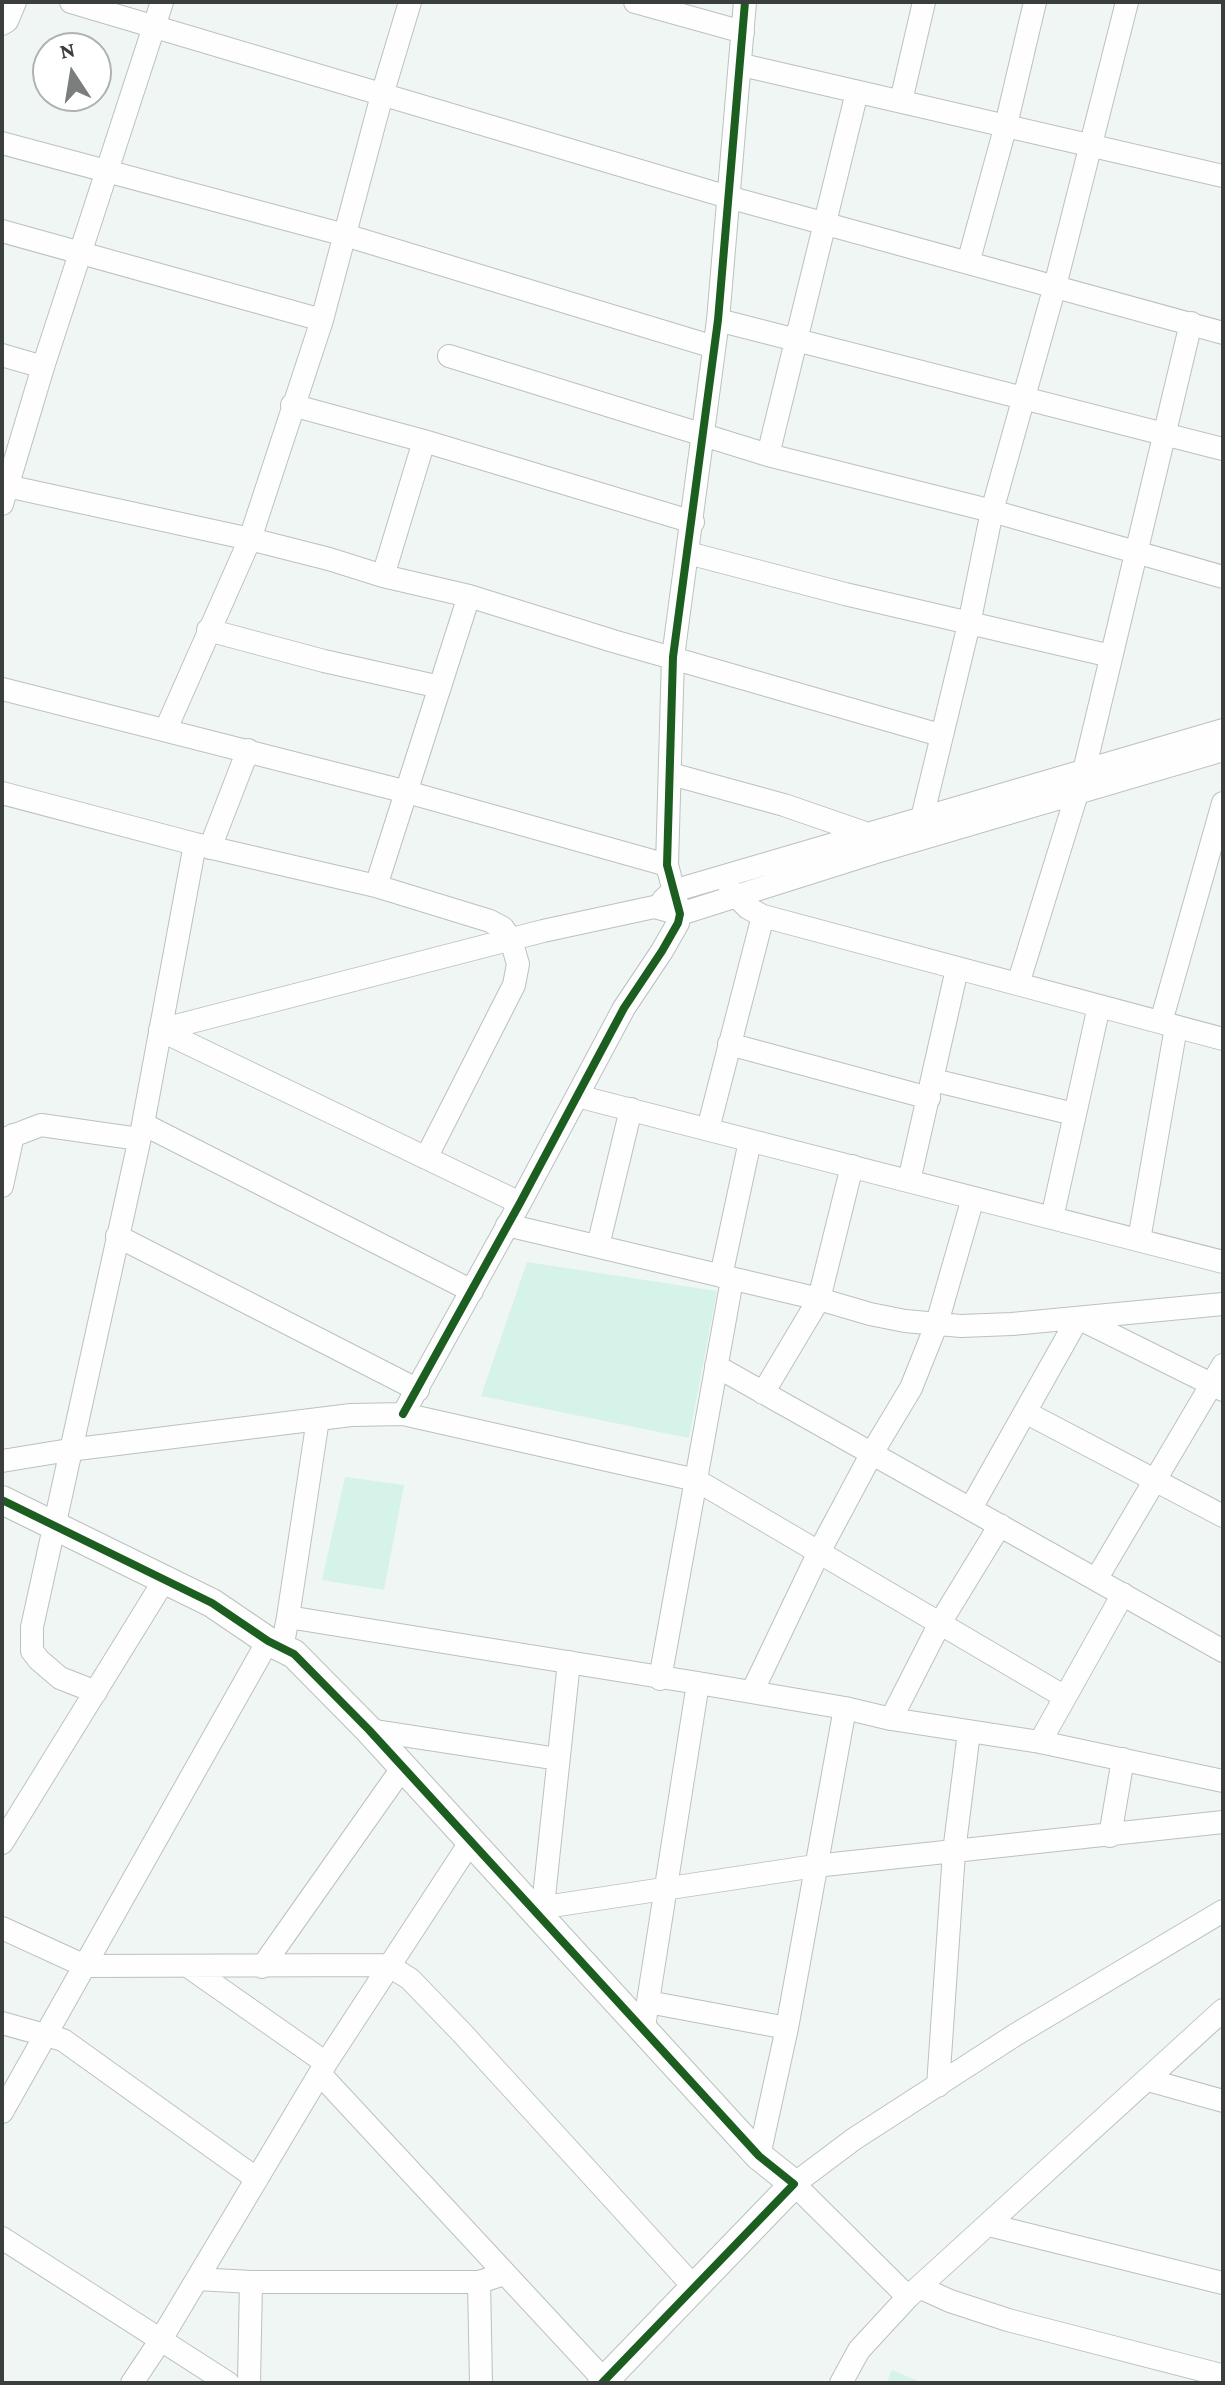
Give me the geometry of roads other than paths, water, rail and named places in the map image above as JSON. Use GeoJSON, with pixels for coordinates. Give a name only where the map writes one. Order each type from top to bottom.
{"type":"FeatureCollection","features":[{"type":"Feature","properties":{"kind":"street"},"geometry":{"type":"LineString","coordinates":[[2,24],[7,21],[15,2]]}},
{"type":"Feature","properties":{"kind":"street"},"geometry":{"type":"LineString","coordinates":[[71,2],[728,197],[1223,333]]}},
{"type":"Feature","properties":{"kind":"street"},"geometry":{"type":"LineString","coordinates":[[162,2],[4,492],[250,539],[329,559],[383,576],[469,596],[940,735]]}},
{"type":"Feature","properties":{"kind":"street"},"geometry":{"type":"LineString","coordinates":[[166,729],[250,539],[322,320],[410,2]]}},
{"type":"Feature","properties":{"kind":"street"},"geometry":{"type":"LineString","coordinates":[[635,2],[743,32]]}},
{"type":"Feature","properties":{"kind":"street"},"geometry":{"type":"LineString","coordinates":[[403,1414],[624,1008],[668,941],[680,914],[667,865],[673,657],[718,320],[745,2]]}},
{"type":"Feature","properties":{"kind":"street"},"geometry":{"type":"LineString","coordinates":[[901,101],[924,2]]}},
{"type":"Feature","properties":{"kind":"street"},"geometry":{"type":"LineString","coordinates":[[968,263],[1006,125],[1035,2]]}},
{"type":"Feature","properties":{"kind":"street"},"geometry":{"type":"LineString","coordinates":[[922,818],[969,624],[992,511],[1055,286],[1127,2]]}},
{"type":"Feature","properties":{"kind":"street"},"geometry":{"type":"LineString","coordinates":[[742,65],[1223,176]]}},
{"type":"Feature","properties":{"kind":"street"},"geometry":{"type":"LineString","coordinates":[[768,455],[857,92]]}},
{"type":"Feature","properties":{"kind":"street"},"geometry":{"type":"LineString","coordinates":[[2,143],[345,235],[714,347]]}},
{"type":"Feature","properties":{"kind":"street"},"geometry":{"type":"LineString","coordinates":[[2,231],[322,320]]}},
{"type":"Feature","properties":{"kind":"street"},"geometry":{"type":"LineString","coordinates":[[718,320],[1223,449]]}},
{"type":"Feature","properties":{"kind":"street"},"geometry":{"type":"LineString","coordinates":[[1018,984],[1084,771],[1191,323]]}},
{"type":"Feature","properties":{"kind":"street"},"geometry":{"type":"LineString","coordinates":[[2,355],[43,367]]}},
{"type":"Feature","properties":{"kind":"street"},"geometry":{"type":"LineString","coordinates":[[449,356],[768,455],[992,511],[1223,577]]}},
{"type":"Feature","properties":{"kind":"street"},"geometry":{"type":"LineString","coordinates":[[292,405],[424,441],[693,522]]}},
{"type":"Feature","properties":{"kind":"street"},"geometry":{"type":"LineString","coordinates":[[383,576],[424,441]]}},
{"type":"Feature","properties":{"kind":"street"},"geometry":{"type":"LineString","coordinates":[[688,553],[969,624],[1111,656]]}},
{"type":"Feature","properties":{"kind":"street"},"geometry":{"type":"LineString","coordinates":[[376,886],[469,596]]}},
{"type":"Feature","properties":{"kind":"street"},"geometry":{"type":"LineString","coordinates":[[208,630],[324,661],[440,687]]}},
{"type":"Feature","properties":{"kind":"street"},"geometry":{"type":"LineString","coordinates":[[2,689],[407,792],[667,865]]}},
{"type":"Feature","properties":{"kind":"street"},"geometry":{"type":"LineString","coordinates":[[160,1030],[511,940],[654,907],[673,891],[1223,730]]}},
{"type":"Feature","properties":{"kind":"street"},"geometry":{"type":"LineString","coordinates":[[96,1692],[60,1678],[39,1660],[32,1651],[32,1627],[141,1131],[160,1030],[203,846],[248,750]]}},
{"type":"Feature","properties":{"kind":"street"},"geometry":{"type":"LineString","coordinates":[[654,907],[680,914],[1223,750]]}},
{"type":"Feature","properties":{"kind":"street"},"geometry":{"type":"LineString","coordinates":[[671,774],[784,805],[868,834]]}},
{"type":"Feature","properties":{"kind":"street"},"geometry":{"type":"LineString","coordinates":[[2,793],[203,846],[376,886],[490,921],[503,928],[511,940],[518,964],[514,985],[426,1158]]}},
{"type":"Feature","properties":{"kind":"street"},"geometry":{"type":"LineString","coordinates":[[1139,1240],[1169,1024],[1223,803]]}},
{"type":"Feature","properties":{"kind":"street"},"geometry":{"type":"LineString","coordinates":[[717,878],[748,908],[763,916],[1223,1039]]}},
{"type":"Feature","properties":{"kind":"street"},"geometry":{"type":"LineString","coordinates":[[708,1129],[763,916]]}},
{"type":"Feature","properties":{"kind":"street"},"geometry":{"type":"LineString","coordinates":[[909,1181],[957,969]]}},
{"type":"Feature","properties":{"kind":"street"},"geometry":{"type":"LineString","coordinates":[[1052,1218],[1099,1006]]}},
{"type":"Feature","properties":{"kind":"street"},"geometry":{"type":"LineString","coordinates":[[160,1030],[520,1203]]}},
{"type":"Feature","properties":{"kind":"street"},"geometry":{"type":"LineString","coordinates":[[729,1044],[931,1089],[1074,1114]]}},
{"type":"Feature","properties":{"kind":"street"},"geometry":{"type":"LineString","coordinates":[[577,1096],[1223,1262]]}},
{"type":"Feature","properties":{"kind":"street"},"geometry":{"type":"LineString","coordinates":[[598,1246],[631,1109]]}},
{"type":"Feature","properties":{"kind":"street"},"geometry":{"type":"LineString","coordinates":[[2,1186],[7,1138],[41,1125],[141,1131],[472,1291]]}},
{"type":"Feature","properties":{"kind":"street"},"geometry":{"type":"LineString","coordinates":[[660,1679],[716,1366],[726,1278],[750,1141]]}},
{"type":"Feature","properties":{"kind":"street"},"geometry":{"type":"LineString","coordinates":[[763,1393],[819,1299],[852,1166]]}},
{"type":"Feature","properties":{"kind":"street"},"geometry":{"type":"LineString","coordinates":[[752,1692],[819,1552],[911,1388],[937,1323],[973,1198]]}},
{"type":"Feature","properties":{"kind":"street"},"geometry":{"type":"LineString","coordinates":[[507,1225],[819,1299],[870,1314],[961,1326],[1223,1304]]}},
{"type":"Feature","properties":{"kind":"street"},"geometry":{"type":"LineString","coordinates":[[117,1236],[418,1390]]}},
{"type":"Feature","properties":{"kind":"street"},"geometry":{"type":"LineString","coordinates":[[1078,1318],[1219,1380],[1097,1578]]}},
{"type":"Feature","properties":{"kind":"street"},"geometry":{"type":"LineString","coordinates":[[971,1508],[1078,1318]]}},
{"type":"Feature","properties":{"kind":"street"},"geometry":{"type":"LineString","coordinates":[[716,1366],[1223,1651]]}},
{"type":"Feature","properties":{"kind":"street"},"geometry":{"type":"LineString","coordinates":[[1025,1412],[1156,1478],[1223,1516]]}},
{"type":"Feature","properties":{"kind":"street"},"geometry":{"type":"LineString","coordinates":[[2,1461],[351,1415],[403,1414],[696,1480],[1065,1697]]}},
{"type":"Feature","properties":{"kind":"street"},"geometry":{"type":"LineString","coordinates":[[2,2112],[275,1645],[288,1617],[318,1419]]}},
{"type":"Feature","properties":{"kind":"street"},"geometry":{"type":"LineString","coordinates":[[6,1510],[53,1526],[165,1579],[212,1603],[294,1654],[324,1682],[471,1841],[646,2014],[759,2156],[914,2292],[1008,2320],[1221,2375]]}},
{"type":"Feature","properties":{"kind":"street"},"geometry":{"type":"LineString","coordinates":[[891,1719],[940,1623],[1000,1525]]}},
{"type":"Feature","properties":{"kind":"street"},"geometry":{"type":"LineString","coordinates":[[2,1843],[165,1579]]}},
{"type":"Feature","properties":{"kind":"street"},"geometry":{"type":"LineString","coordinates":[[1040,1742],[1123,1594]]}},
{"type":"Feature","properties":{"kind":"street"},"geometry":{"type":"LineString","coordinates":[[288,1617],[1040,1742],[1223,1781]]}},
{"type":"Feature","properties":{"kind":"street"},"geometry":{"type":"LineString","coordinates":[[538,1908],[569,1662]]}},
{"type":"Feature","properties":{"kind":"street"},"geometry":{"type":"LineString","coordinates":[[646,2014],[698,1683]]}},
{"type":"Feature","properties":{"kind":"street"},"geometry":{"type":"LineString","coordinates":[[759,2156],[787,2028],[845,1708]]}},
{"type":"Feature","properties":{"kind":"street"},"geometry":{"type":"LineString","coordinates":[[369,1730],[558,1759]]}},
{"type":"Feature","properties":{"kind":"street"},"geometry":{"type":"LineString","coordinates":[[938,2086],[954,1852],[969,1732]]}},
{"type":"Feature","properties":{"kind":"street"},"geometry":{"type":"LineString","coordinates":[[1110,1836],[1123,1759]]}},
{"type":"Feature","properties":{"kind":"street"},"geometry":{"type":"LineString","coordinates":[[262,1967],[403,1767]]}},
{"type":"Feature","properties":{"kind":"street"},"geometry":{"type":"LineString","coordinates":[[538,1908],[815,1866],[1223,1822]]}},
{"type":"Feature","properties":{"kind":"street"},"geometry":{"type":"LineString","coordinates":[[132,2383],[388,1965],[471,1841]]}},
{"type":"Feature","properties":{"kind":"street"},"geometry":{"type":"LineString","coordinates":[[189,1967],[323,2069],[603,2382],[794,2184],[854,2139],[1041,2019],[1223,1911]]}},
{"type":"Feature","properties":{"kind":"street"},"geometry":{"type":"LineString","coordinates":[[2,1928],[85,1966],[388,1965],[410,1979],[452,2023],[693,2286]]}},
{"type":"Feature","properties":{"kind":"street"},"geometry":{"type":"LineString","coordinates":[[841,2383],[859,2350],[914,2292],[1223,2010]]}},
{"type":"Feature","properties":{"kind":"street"},"geometry":{"type":"LineString","coordinates":[[646,2014],[787,2028]]}},
{"type":"Feature","properties":{"kind":"street"},"geometry":{"type":"LineString","coordinates":[[2,2023],[63,2040],[257,2179]]}},
{"type":"Feature","properties":{"kind":"street"},"geometry":{"type":"LineString","coordinates":[[1148,2080],[1223,2101]]}},
{"type":"Feature","properties":{"kind":"street"},"geometry":{"type":"LineString","coordinates":[[989,2225],[1223,2283]]}},
{"type":"Feature","properties":{"kind":"street"},"geometry":{"type":"LineString","coordinates":[[2,2238],[228,2383]]}},
{"type":"Feature","properties":{"kind":"street"},"geometry":{"type":"LineString","coordinates":[[197,2279],[251,2282],[479,2282],[504,2274]]}},
{"type":"Feature","properties":{"kind":"street"},"geometry":{"type":"LineString","coordinates":[[249,2383],[251,2282]]}},
{"type":"Feature","properties":{"kind":"street"},"geometry":{"type":"LineString","coordinates":[[479,2282],[481,2383]]}}]}
